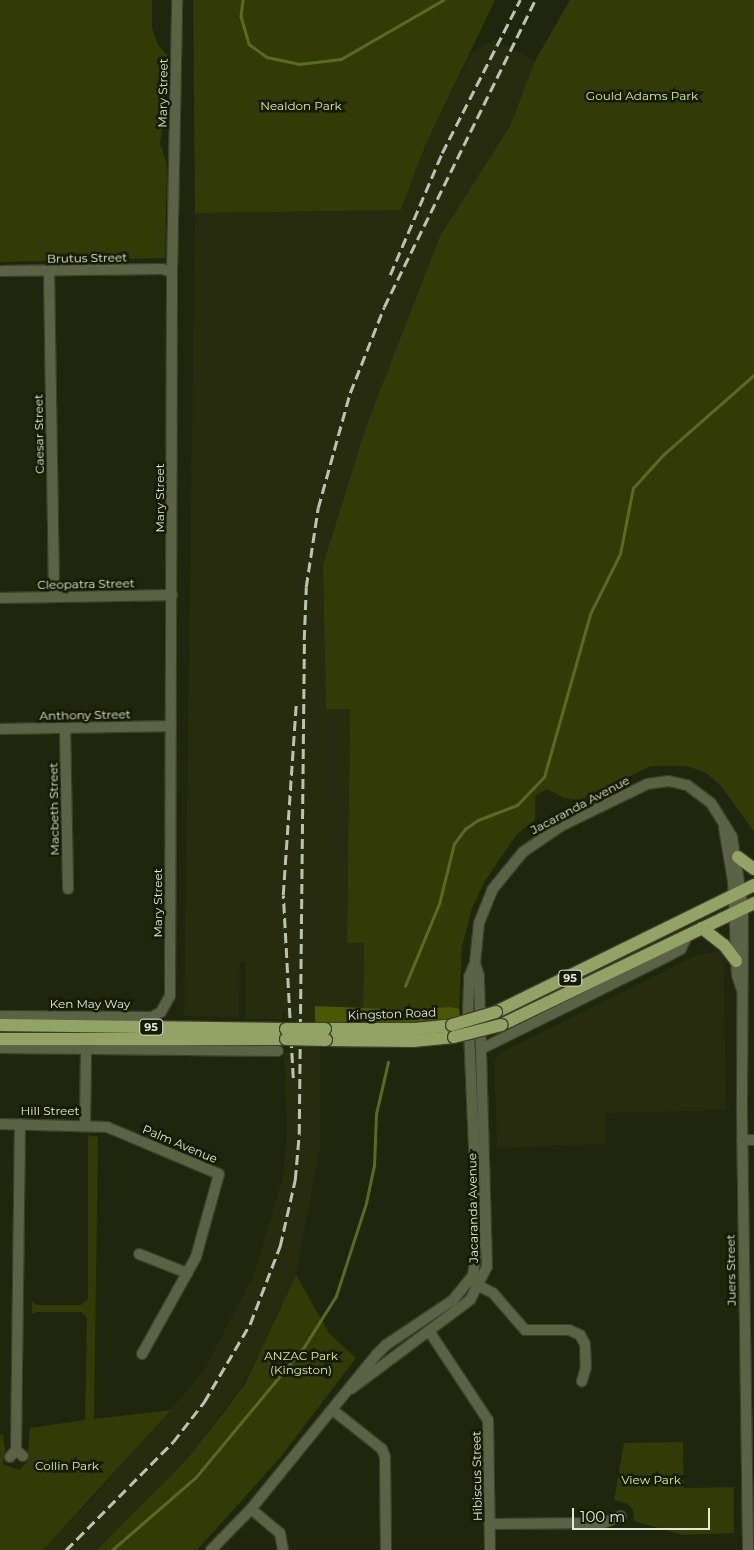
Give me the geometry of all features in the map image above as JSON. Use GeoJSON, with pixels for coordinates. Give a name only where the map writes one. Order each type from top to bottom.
{"type":"FeatureCollection","features":[{"type":"Feature","properties":{"kind":"main road"},"geometry":{"type":"LineString","coordinates":[[738,857],[754,869]]}},
{"type":"Feature","properties":{"kind":"main road","name":"Kingston Road"},"geometry":{"type":"LineString","coordinates":[[453,1031],[496,1012],[754,885]]}},
{"type":"Feature","properties":{"kind":"main road","name":"Kingston Road"},"geometry":{"type":"LineString","coordinates":[[0,1026],[325,1035],[412,1041],[453,1031],[501,1026],[744,908]]}},
{"type":"Feature","properties":{"kind":"main road"},"geometry":{"type":"LineString","coordinates":[[702,928],[724,945],[736,961]]}},
{"type":"Feature","properties":{"kind":"main road","name":"Kingston Road"},"geometry":{"type":"LineString","coordinates":[[0,1039],[286,1034]]}},
{"type":"Feature","properties":{"kind":"street","name":"Mary Street"},"geometry":{"type":"LineString","coordinates":[[170,996],[172,272],[177,0]]}},
{"type":"Feature","properties":{"kind":"street","name":"Brutus Street"},"geometry":{"type":"LineString","coordinates":[[1,271],[162,269],[172,272]]}},
{"type":"Feature","properties":{"kind":"street","name":"Caesar Street"},"geometry":{"type":"LineString","coordinates":[[49,271],[54,597]]}},
{"type":"Feature","properties":{"kind":"street","name":"Cleopatra Street"},"geometry":{"type":"LineString","coordinates":[[0,598],[172,595]]}},
{"type":"Feature","properties":{"kind":"street","name":"Anthony Street"},"geometry":{"type":"LineString","coordinates":[[0,729],[171,726]]}},
{"type":"Feature","properties":{"kind":"street","name":"Macbeth Street"},"geometry":{"type":"LineString","coordinates":[[65,728],[68,889]]}},
{"type":"Feature","properties":{"kind":"street","name":"Jacaranda Avenue"},"geometry":{"type":"LineString","coordinates":[[211,1550],[250,1509],[334,1411],[367,1366],[396,1338],[475,1284],[478,1238],[468,977],[475,963],[479,923],[497,882],[530,846],[561,826],[638,788],[669,781],[686,785],[705,796],[724,828],[732,837],[738,857],[738,893]]}},
{"type":"Feature","properties":{"kind":"street","name":"Jacaranda Avenue"},"geometry":{"type":"LineString","coordinates":[[724,828],[738,893],[744,908]]}},
{"type":"Feature","properties":{"kind":"street","name":"Juers Street"},"geometry":{"type":"LineString","coordinates":[[744,908],[736,961],[742,990],[742,1140],[748,1550]]}},
{"type":"Feature","properties":{"kind":"street","name":"Juers Street"},"geometry":{"type":"LineString","coordinates":[[742,990],[746,975],[744,908]]}},
{"type":"Feature","properties":{"kind":"street","name":"Kingston Road"},"geometry":{"type":"LineString","coordinates":[[481,1049],[681,949],[687,936]]}},
{"type":"Feature","properties":{"kind":"street","name":"Jacaranda Avenue"},"geometry":{"type":"LineString","coordinates":[[350,1389],[403,1348],[463,1306],[487,1267],[479,976],[475,963]]}},
{"type":"Feature","properties":{"kind":"street","name":"Ken May Way"},"geometry":{"type":"LineString","coordinates":[[0,1016],[152,1017],[161,1012],[170,996]]}},
{"type":"Feature","properties":{"kind":"street"},"geometry":{"type":"LineString","coordinates":[[0,1048],[278,1050]]}},
{"type":"Feature","properties":{"kind":"street","name":"Hill Street"},"geometry":{"type":"LineString","coordinates":[[0,1124],[85,1124],[86,1049]]}},
{"type":"Feature","properties":{"kind":"street"},"geometry":{"type":"LineString","coordinates":[[16,1455],[20,1124]]}},
{"type":"Feature","properties":{"kind":"street","name":"Palm Avenue"},"geometry":{"type":"LineString","coordinates":[[85,1124],[107,1127],[219,1174],[196,1256],[142,1354]]}},
{"type":"Feature","properties":{"kind":"street"},"geometry":{"type":"LineString","coordinates":[[742,1140],[754,1140]]}},
{"type":"Feature","properties":{"kind":"street"},"geometry":{"type":"LineString","coordinates":[[139,1254],[186,1273]]}},
{"type":"Feature","properties":{"kind":"street"},"geometry":{"type":"LineString","coordinates":[[475,1284],[492,1293],[525,1330],[570,1330],[580,1335],[584,1344],[586,1371],[582,1381]]}},
{"type":"Feature","properties":{"kind":"street","name":"Hibiscus Street"},"geometry":{"type":"LineString","coordinates":[[429,1331],[488,1420],[490,1550]]}},
{"type":"Feature","properties":{"kind":"street"},"geometry":{"type":"LineString","coordinates":[[396,1338],[403,1348]]}},
{"type":"Feature","properties":{"kind":"street"},"geometry":{"type":"LineString","coordinates":[[334,1411],[382,1449],[385,1457],[386,1550]]}},
{"type":"Feature","properties":{"kind":"street"},"geometry":{"type":"LineString","coordinates":[[250,1509],[280,1533],[283,1550]]}},
{"type":"Feature","properties":{"kind":"street"},"geometry":{"type":"LineString","coordinates":[[490,1524],[603,1523],[621,1516]]}},
{"type":"Feature","properties":{"kind":"shaded area"},"geometry":{"type":"Polygon","coordinates":[[[494,39],[535,61],[510,126],[440,236],[323,565],[326,708],[350,709],[347,942],[364,943],[363,1009],[315,1006],[315,1024],[292,1024],[282,1010],[282,1019],[245,1019],[245,962],[240,962],[239,1017],[184,1016],[195,213],[401,210],[425,146],[470,54],[494,39]]]}},
{"type":"Feature","properties":{"kind":"shaded area"},"geometry":{"type":"Polygon","coordinates":[[[716,952],[722,955],[724,963],[726,1110],[606,1113],[606,1144],[497,1148],[494,1063],[500,1053],[699,954],[716,952]]]}},
{"type":"Feature","properties":{"kind":"shaded area"},"geometry":{"type":"Polygon","coordinates":[[[291,1047],[320,1047],[320,1147],[296,1275],[244,1384],[187,1459],[97,1550],[43,1550],[97,1493],[203,1372],[253,1277],[282,1181],[287,1134],[284,1055],[291,1047]]]}},
{"type":"Feature","properties":{"kind":"green space"},"geometry":{"type":"Polygon","coordinates":[[[0,0],[152,0],[152,28],[158,45],[171,59],[160,144],[167,164],[165,258],[0,262],[0,0]]]}},
{"type":"Feature","properties":{"kind":"green space","name":"Nealdon Park"},"geometry":{"type":"Polygon","coordinates":[[[193,0],[495,0],[425,146],[401,210],[195,213],[193,0]]]}},
{"type":"Feature","properties":{"kind":"green space","name":"Gould Adams Park"},"geometry":{"type":"Polygon","coordinates":[[[570,0],[754,0],[754,832],[721,786],[706,773],[687,766],[651,766],[580,800],[564,798],[547,789],[535,796],[535,820],[516,835],[485,881],[472,908],[462,947],[459,1009],[363,1009],[364,943],[347,943],[350,709],[326,709],[323,565],[366,427],[440,236],[510,126],[535,61],[570,0]]]}},
{"type":"Feature","properties":{"kind":"green space"},"geometry":{"type":"Polygon","coordinates":[[[315,1006],[414,1010],[451,1007],[459,1009],[460,1017],[418,1023],[315,1024],[315,1006]]]}},
{"type":"Feature","properties":{"kind":"green space","name":"Collin Park"},"geometry":{"type":"Polygon","coordinates":[[[88,1135],[98,1137],[94,1419],[171,1410],[43,1550],[0,1550],[0,1435],[3,1435],[5,1450],[3,1464],[19,1470],[27,1462],[30,1428],[85,1420],[87,1318],[81,1312],[37,1312],[32,1314],[32,1301],[36,1305],[81,1305],[88,1299],[88,1135]]]}},
{"type":"Feature","properties":{"kind":"green space","name":"ANZAC Park (Kingston)"},"geometry":{"type":"Polygon","coordinates":[[[296,1275],[329,1333],[356,1358],[280,1458],[197,1550],[97,1550],[187,1459],[245,1384],[296,1275]]]}},
{"type":"Feature","properties":{"kind":"green space","name":"View Park"},"geometry":{"type":"Polygon","coordinates":[[[683,1442],[684,1488],[734,1487],[734,1533],[683,1535],[634,1521],[633,1510],[628,1504],[614,1500],[624,1443],[683,1442]]]}},
{"type":"Feature","properties":{"kind":"waterway"},"geometry":{"type":"LineString","coordinates":[[243,0],[241,16],[249,44],[267,57],[299,64],[341,59],[443,0]]}},
{"type":"Feature","properties":{"kind":"waterway"},"geometry":{"type":"LineString","coordinates":[[405,986],[439,904],[454,844],[465,829],[478,820],[517,805],[544,777],[590,614],[620,554],[633,488],[663,455],[754,375]]}},
{"type":"Feature","properties":{"kind":"waterway"},"geometry":{"type":"LineString","coordinates":[[112,1550],[196,1477],[304,1347],[336,1296],[366,1203],[374,1166],[376,1114],[388,1062]]}},
{"type":"Feature","properties":{"kind":"railway"},"geometry":{"type":"LineString","coordinates":[[390,275],[442,153],[520,0]]}},
{"type":"Feature","properties":{"kind":"railway"},"geometry":{"type":"LineString","coordinates":[[66,1550],[173,1442],[204,1402],[250,1324],[280,1246],[295,1180],[299,1134],[304,640],[306,587],[318,508],[350,393],[384,307],[535,0]]}},
{"type":"Feature","properties":{"kind":"railway"},"geometry":{"type":"LineString","coordinates":[[293,1078],[283,895],[296,704]]}}]}
